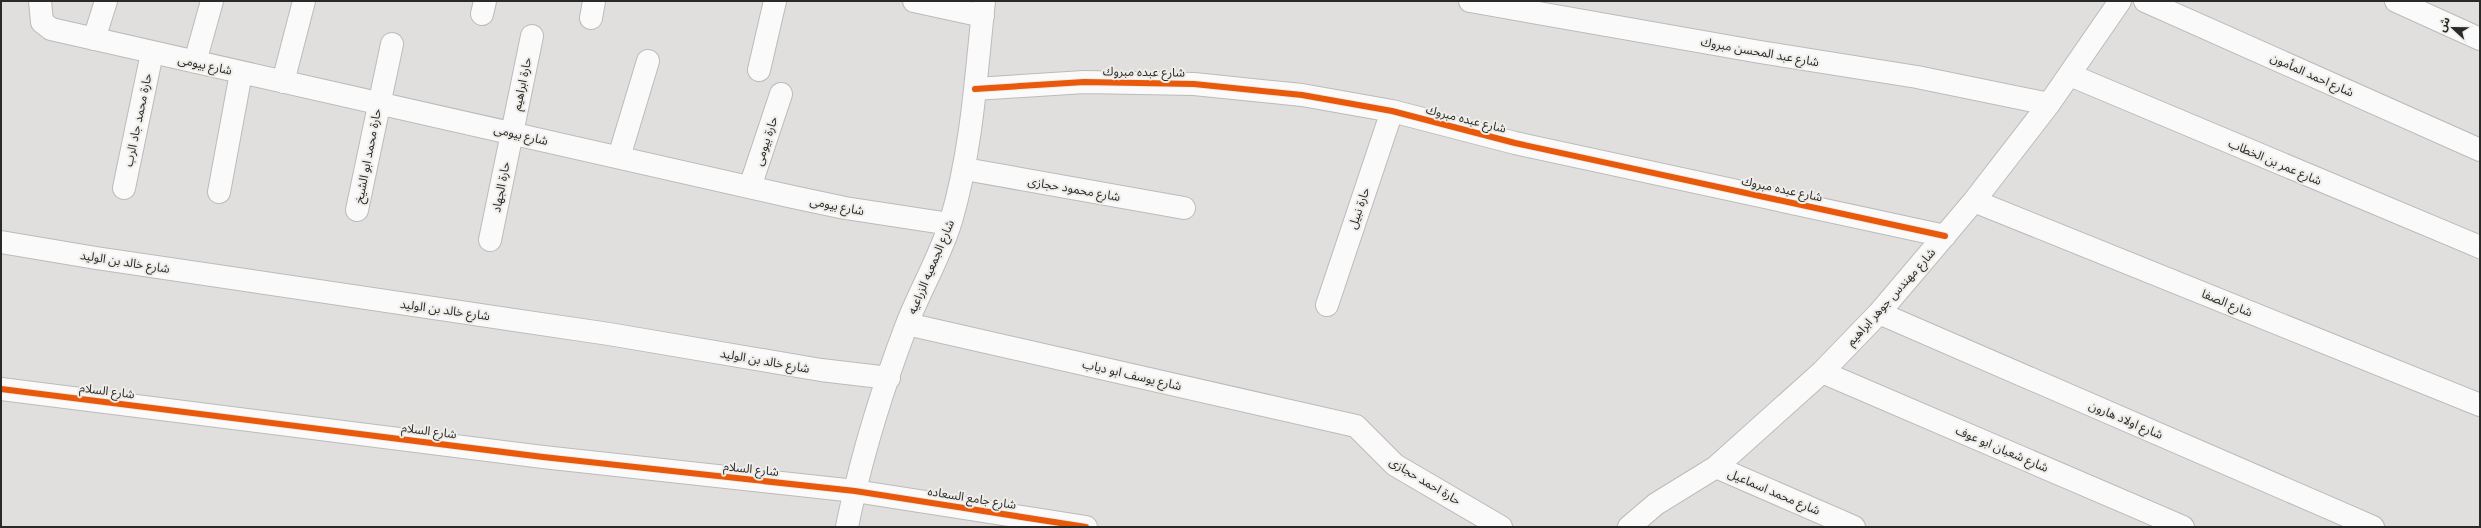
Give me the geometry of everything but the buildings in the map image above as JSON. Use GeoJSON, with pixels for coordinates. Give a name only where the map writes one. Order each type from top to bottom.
{"type":"FeatureCollection","features":[{"type":"Feature","properties":{"kind":"street","name":"شارع بيومى"},"geometry":{"type":"LineString","coordinates":[[40,1],[40,16],[46,26],[94,39],[619,157],[750,188],[845,208],[950,224]]}},
{"type":"Feature","properties":{"kind":"street"},"geometry":{"type":"LineString","coordinates":[[94,39],[106,1]]}},
{"type":"Feature","properties":{"kind":"street"},"geometry":{"type":"LineString","coordinates":[[195,62],[212,1]]}},
{"type":"Feature","properties":{"kind":"street"},"geometry":{"type":"LineString","coordinates":[[283,82],[304,1]]}},
{"type":"Feature","properties":{"kind":"street"},"geometry":{"type":"LineString","coordinates":[[759,70],[775,1]]}},
{"type":"Feature","properties":{"kind":"street"},"geometry":{"type":"LineString","coordinates":[[914,1],[983,8]]}},
{"type":"Feature","properties":{"kind":"street","name":"شارع عبد المحسن مبروك"},"geometry":{"type":"LineString","coordinates":[[1470,1],[1760,52],[1917,77],[2049,104]]}},
{"type":"Feature","properties":{"kind":"street","name":"شارع مهندس جوهر ابراهيم"},"geometry":{"type":"LineString","coordinates":[[1629,527],[1656,504],[1716,467],[1822,372],[1879,313],[1974,201],[2049,104],[2120,1]]}},
{"type":"Feature","properties":{"kind":"street","name":"شارع احمد المأمون"},"geometry":{"type":"LineString","coordinates":[[2145,1],[2480,150]]}},
{"type":"Feature","properties":{"kind":"street"},"geometry":{"type":"LineString","coordinates":[[2396,1],[2480,39]]}},
{"type":"Feature","properties":{"kind":"street","name":"شارع الجمعيه الزراعيه"},"geometry":{"type":"LineString","coordinates":[[847,527],[855,491],[889,378],[907,324],[950,224],[965,169],[971,135],[983,8]]}},
{"type":"Feature","properties":{"kind":"street","name":"حارة ابراهيم"},"geometry":{"type":"LineString","coordinates":[[512,133],[532,36]]}},
{"type":"Feature","properties":{"kind":"street","name":"حارة محمد ابو الشيخ"},"geometry":{"type":"LineString","coordinates":[[357,210],[378,103],[392,44]]}},
{"type":"Feature","properties":{"kind":"street","name":"حارة محمد جاد الرب"},"geometry":{"type":"LineString","coordinates":[[124,188],[152,53]]}},
{"type":"Feature","properties":{"kind":"street"},"geometry":{"type":"LineString","coordinates":[[619,157],[648,61]]}},
{"type":"Feature","properties":{"kind":"street"},"geometry":{"type":"LineString","coordinates":[[218,192],[241,73]]}},
{"type":"Feature","properties":{"kind":"street","name":"شارع عمر بن الخطاب"},"geometry":{"type":"LineString","coordinates":[[2070,75],[2480,247]]}},
{"type":"Feature","properties":{"kind":"street","name":"شارع عبده مبروك"},"geometry":{"type":"LineString","coordinates":[[975,89],[1084,82],[1194,84],[1302,95],[1392,111],[1515,143],[1945,236]]}},
{"type":"Feature","properties":{"kind":"street","name":"حارة بيومى"},"geometry":{"type":"LineString","coordinates":[[750,188],[781,94]]}},
{"type":"Feature","properties":{"kind":"street","name":"حارة نبيل"},"geometry":{"type":"LineString","coordinates":[[1327,305],[1392,111]]}},
{"type":"Feature","properties":{"kind":"street","name":"حارة الجهاد"},"geometry":{"type":"LineString","coordinates":[[490,240],[512,133]]}},
{"type":"Feature","properties":{"kind":"street","name":"شارع محمود حجازى"},"geometry":{"type":"LineString","coordinates":[[965,169],[1184,208]]}},
{"type":"Feature","properties":{"kind":"street","name":"شارع الصفا"},"geometry":{"type":"LineString","coordinates":[[1974,201],[2480,405]]}},
{"type":"Feature","properties":{"kind":"street","name":"شارع خالد بن الوليد"},"geometry":{"type":"LineString","coordinates":[[1,242],[103,260],[609,334],[821,370],[889,378]]}},
{"type":"Feature","properties":{"kind":"street","name":"شارع اولاد هارون"},"geometry":{"type":"LineString","coordinates":[[1879,313],[2373,527]]}},
{"type":"Feature","properties":{"kind":"street","name":"شارع يوسف ابو دياب"},"geometry":{"type":"LineString","coordinates":[[907,324],[1356,426]]}},
{"type":"Feature","properties":{"kind":"street","name":"شارع شعبان ابو عوف"},"geometry":{"type":"LineString","coordinates":[[1822,372],[2183,527]]}},
{"type":"Feature","properties":{"kind":"street","name":"شارع السلام"},"geometry":{"type":"LineString","coordinates":[[1,389],[543,457],[855,491]]}},
{"type":"Feature","properties":{"kind":"street","name":"حارة احمد حجازى"},"geometry":{"type":"LineString","coordinates":[[1356,426],[1395,465],[1501,527]]}},
{"type":"Feature","properties":{"kind":"street","name":"شارع محمد اسماعيل"},"geometry":{"type":"LineString","coordinates":[[1716,467],[1854,527]]}},
{"type":"Feature","properties":{"kind":"street","name":"شارع جامع السعاده"},"geometry":{"type":"LineString","coordinates":[[855,491],[1086,527]]}},
{"type":"Feature","properties":{"kind":"cycle path"},"geometry":{"type":"LineString","coordinates":[[975,89],[1084,82],[1194,84],[1302,95],[1392,111],[1515,143],[1945,236]]}},
{"type":"Feature","properties":{"kind":"cycle path"},"geometry":{"type":"LineString","coordinates":[[1,389],[543,457],[855,491],[1086,527]]}}]}
